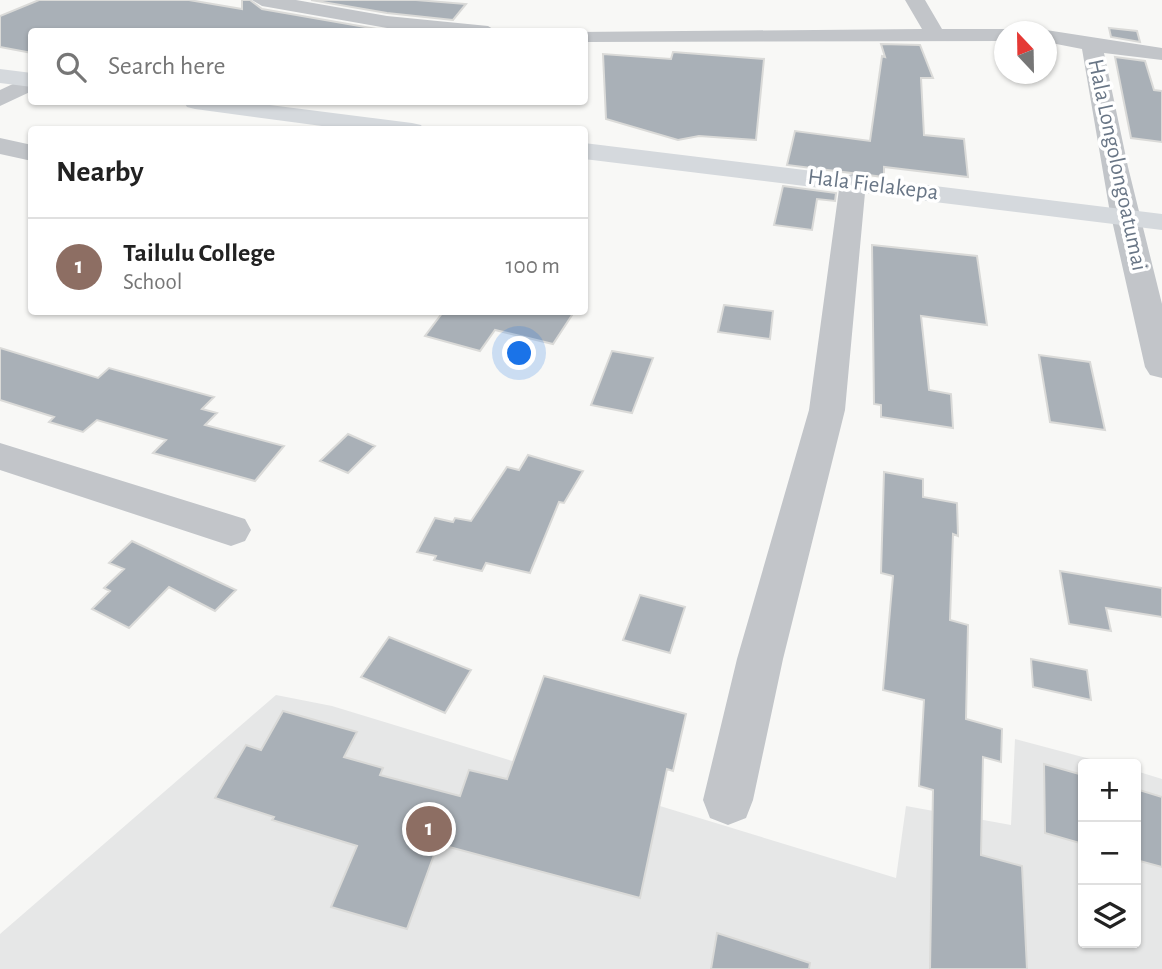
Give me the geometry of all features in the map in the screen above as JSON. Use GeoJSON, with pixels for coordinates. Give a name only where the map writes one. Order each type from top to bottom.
{"type":"FeatureCollection","features":[{"type":"Feature","properties":{"kind":"street"},"geometry":{"type":"LineString","coordinates":[[262,0],[387,22],[448,28]]}},
{"type":"Feature","properties":{"kind":"street"},"geometry":{"type":"LineString","coordinates":[[915,0],[935,34]]}},
{"type":"Feature","properties":{"kind":"street"},"geometry":{"type":"LineString","coordinates":[[588,36],[994,35]]}},
{"type":"Feature","properties":{"kind":"street"},"geometry":{"type":"LineString","coordinates":[[1057,38],[1162,54]]}},
{"type":"Feature","properties":{"kind":"street","name":"Hala Longolongoatumai"},"geometry":{"type":"LineString","coordinates":[[1092,45],[1125,218],[1162,367]]}},
{"type":"Feature","properties":{"kind":"street"},"geometry":{"type":"LineString","coordinates":[[0,76],[28,80]]}},
{"type":"Feature","properties":{"kind":"street"},"geometry":{"type":"LineString","coordinates":[[0,99],[28,83]]}},
{"type":"Feature","properties":{"kind":"street"},"geometry":{"type":"LineString","coordinates":[[218,105],[381,126]]}},
{"type":"Feature","properties":{"kind":"street"},"geometry":{"type":"LineString","coordinates":[[0,146],[28,152]]}},
{"type":"Feature","properties":{"kind":"street","name":"Hala Fielakepa"},"geometry":{"type":"LineString","coordinates":[[588,151],[1162,222]]}},
{"type":"Feature","properties":{"kind":"street"},"geometry":{"type":"LineString","coordinates":[[729,800],[760,659],[827,410],[853,182]]}},
{"type":"Feature","properties":{"kind":"street"},"geometry":{"type":"LineString","coordinates":[[0,456],[231,530]]}},
{"type":"Feature","properties":{"kind":"shaded area"},"geometry":{"type":"Polygon","coordinates":[[[276,695],[332,706],[896,878],[906,806],[1011,825],[1015,739],[1090,759],[1078,759],[1078,948],[1141,948],[1141,773],[1162,779],[1162,969],[0,969],[0,934],[276,695]]]}},
{"type":"Feature","properties":{"kind":"building"},"geometry":{"type":"Polygon","coordinates":[[[39,0],[189,0],[242,9],[242,0],[250,0],[262,9],[371,28],[28,28],[28,52],[0,47],[0,16],[39,0]]]}},
{"type":"Feature","properties":{"kind":"building"},"geometry":{"type":"Polygon","coordinates":[[[311,0],[416,0],[466,4],[453,20],[387,13],[311,0]]]}},
{"type":"Feature","properties":{"kind":"building"},"geometry":{"type":"Polygon","coordinates":[[[1109,28],[1137,31],[1140,42],[1111,37],[1109,28]]]}},
{"type":"Feature","properties":{"kind":"building"},"geometry":{"type":"Polygon","coordinates":[[[881,44],[920,45],[933,78],[921,78],[924,135],[964,139],[968,177],[884,167],[884,177],[787,165],[795,131],[870,141],[882,56],[885,57],[881,44]]]}},
{"type":"Feature","properties":{"kind":"building"},"geometry":{"type":"Polygon","coordinates":[[[673,52],[764,59],[756,140],[699,136],[678,140],[606,119],[603,54],[671,59],[673,52]]]}},
{"type":"Feature","properties":{"kind":"building"},"geometry":{"type":"Polygon","coordinates":[[[1115,57],[1145,61],[1154,90],[1162,91],[1162,142],[1131,138],[1115,57]]]}},
{"type":"Feature","properties":{"kind":"building"},"geometry":{"type":"Polygon","coordinates":[[[783,186],[836,193],[835,201],[817,199],[812,230],[774,225],[783,186]]]}},
{"type":"Feature","properties":{"kind":"building"},"geometry":{"type":"Polygon","coordinates":[[[872,245],[977,256],[987,325],[921,316],[929,390],[951,394],[953,428],[881,417],[881,405],[874,404],[872,245]]]}},
{"type":"Feature","properties":{"kind":"building"},"geometry":{"type":"Polygon","coordinates":[[[724,305],[773,311],[770,339],[718,332],[724,305]]]}},
{"type":"Feature","properties":{"kind":"building"},"geometry":{"type":"Polygon","coordinates":[[[441,315],[572,315],[553,344],[495,330],[480,351],[425,336],[441,315]]]}},
{"type":"Feature","properties":{"kind":"building"},"geometry":{"type":"Polygon","coordinates":[[[0,348],[98,378],[109,368],[214,397],[202,409],[217,413],[205,425],[284,446],[255,481],[153,453],[166,440],[97,420],[83,432],[49,422],[54,417],[0,400],[0,348]]]}},
{"type":"Feature","properties":{"kind":"building"},"geometry":{"type":"Polygon","coordinates":[[[612,351],[653,358],[632,413],[591,405],[612,351]]]}},
{"type":"Feature","properties":{"kind":"building"},"geometry":{"type":"Polygon","coordinates":[[[1039,355],[1090,362],[1105,430],[1050,422],[1039,355]]]}},
{"type":"Feature","properties":{"kind":"building"},"geometry":{"type":"Polygon","coordinates":[[[348,434],[375,446],[348,473],[320,461],[348,434]]]}},
{"type":"Feature","properties":{"kind":"building"},"geometry":{"type":"Polygon","coordinates":[[[528,455],[583,471],[564,503],[559,502],[530,573],[486,563],[482,571],[434,560],[436,556],[417,552],[435,518],[453,522],[455,518],[471,521],[507,467],[519,470],[528,455]]]}},
{"type":"Feature","properties":{"kind":"building"},"geometry":{"type":"Polygon","coordinates":[[[884,472],[923,479],[923,497],[957,503],[958,536],[953,534],[950,620],[968,625],[966,719],[1002,729],[1001,762],[983,757],[981,855],[1022,866],[1027,969],[930,969],[933,790],[919,786],[924,700],[883,690],[893,576],[881,573],[884,472]]]}},
{"type":"Feature","properties":{"kind":"building"},"geometry":{"type":"Polygon","coordinates":[[[132,541],[236,590],[215,611],[169,587],[129,628],[92,609],[110,591],[104,588],[124,569],[109,563],[132,541]]]}},
{"type":"Feature","properties":{"kind":"building"},"geometry":{"type":"Polygon","coordinates":[[[1060,571],[1162,588],[1162,617],[1106,608],[1111,631],[1069,624],[1060,571]]]}},
{"type":"Feature","properties":{"kind":"building"},"geometry":{"type":"Polygon","coordinates":[[[640,595],[685,607],[670,653],[623,640],[640,595]]]}},
{"type":"Feature","properties":{"kind":"building"},"geometry":{"type":"Polygon","coordinates":[[[389,637],[471,670],[445,713],[361,677],[389,637]]]}},
{"type":"Feature","properties":{"kind":"building"},"geometry":{"type":"Polygon","coordinates":[[[1031,659],[1087,670],[1091,700],[1033,687],[1031,659]]]}},
{"type":"Feature","properties":{"kind":"building"},"geometry":{"type":"Polygon","coordinates":[[[544,676],[686,714],[673,771],[667,769],[640,898],[438,844],[407,929],[331,907],[357,846],[272,820],[274,817],[215,798],[246,745],[261,750],[283,711],[357,732],[344,757],[383,768],[380,775],[460,796],[469,770],[507,779],[544,676]]]}},
{"type":"Feature","properties":{"kind":"building"},"geometry":{"type":"Polygon","coordinates":[[[1044,764],[1078,774],[1078,843],[1045,833],[1044,764]]]}},
{"type":"Feature","properties":{"kind":"building"},"geometry":{"type":"Polygon","coordinates":[[[1141,791],[1162,797],[1162,867],[1141,861],[1141,791]]]}},
{"type":"Feature","properties":{"kind":"building"},"geometry":{"type":"Polygon","coordinates":[[[717,933],[810,963],[809,969],[711,969],[717,933]]]}},
{"type":"Feature","properties":{"kind":"place","name":"Tailulu College"},"geometry":{"type":"Point","coordinates":[429,829]}}]}
